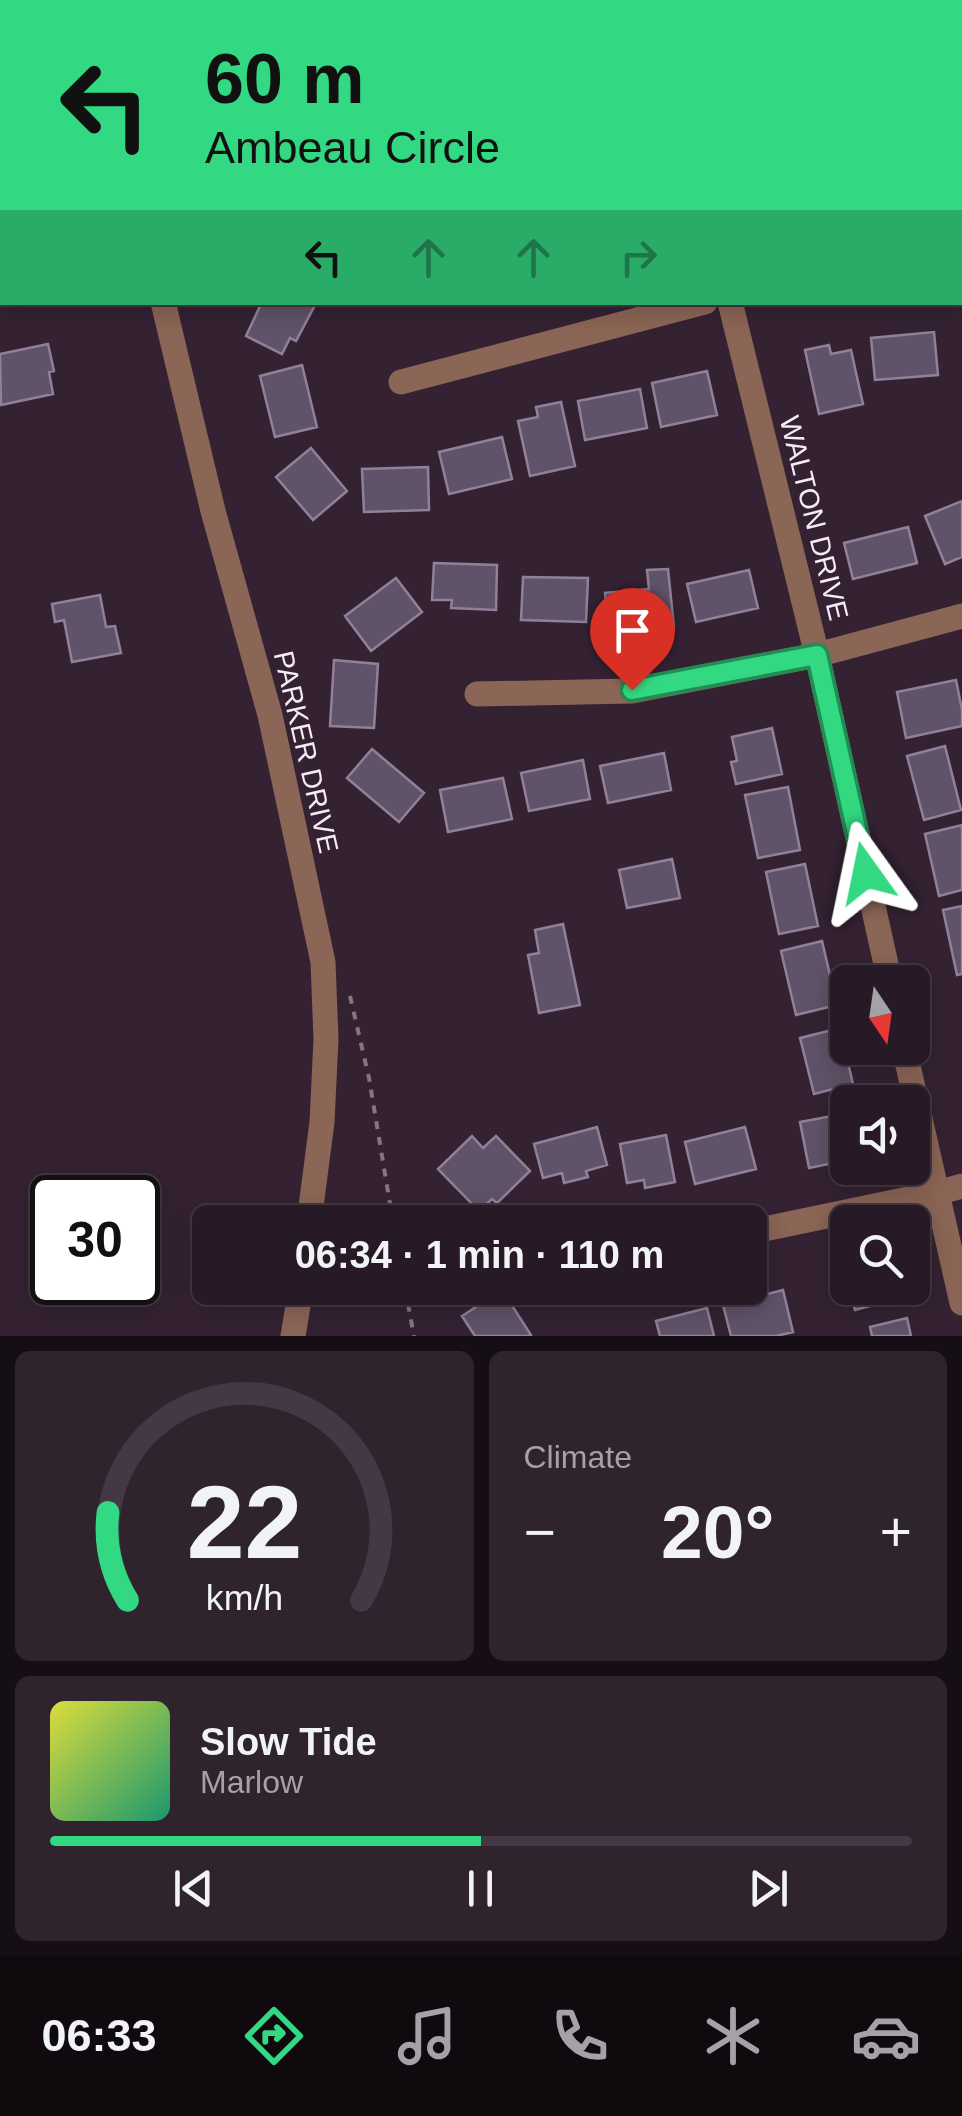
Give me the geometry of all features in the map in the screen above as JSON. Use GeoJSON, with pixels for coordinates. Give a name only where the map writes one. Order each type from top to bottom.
{"type":"FeatureCollection","features":[{"type":"Feature","properties":{"kind":"street","name":"PARKER DRIVE"},"geometry":{"type":"LineString","coordinates":[[164,305],[213,511],[270,715],[323,962],[324,1089],[311,1205]]}},
{"type":"Feature","properties":{"kind":"street"},"geometry":{"type":"LineString","coordinates":[[401,382],[694,305]]}},
{"type":"Feature","properties":{"kind":"street","name":"WALTON DRIVE"},"geometry":{"type":"LineString","coordinates":[[731,305],[817,655],[886,965]]}},
{"type":"Feature","properties":{"kind":"street"},"geometry":{"type":"LineString","coordinates":[[477,694],[632,690],[817,655],[962,616]]}},
{"type":"Feature","properties":{"kind":"street"},"geometry":{"type":"LineString","coordinates":[[908,1065],[962,1303]]}},
{"type":"Feature","properties":{"kind":"street"},"geometry":{"type":"LineString","coordinates":[[767,1228],[962,1186]]}},
{"type":"Feature","properties":{"kind":"street"},"geometry":{"type":"LineString","coordinates":[[293,1336],[298,1305]]}},
{"type":"Feature","properties":{"kind":"path"},"geometry":{"type":"LineString","coordinates":[[350,994],[390,1205]]}},
{"type":"Feature","properties":{"kind":"path"},"geometry":{"type":"LineString","coordinates":[[408,1305],[414,1336]]}},
{"type":"Feature","properties":{"kind":"building"},"geometry":{"type":"Polygon","coordinates":[[[261,305],[314,307],[296,341],[290,338],[282,354],[246,336],[261,305]]]}},
{"type":"Feature","properties":{"kind":"building"},"geometry":{"type":"Polygon","coordinates":[[[934,332],[938,375],[875,380],[871,338],[934,332]]]}},
{"type":"Feature","properties":{"kind":"building"},"geometry":{"type":"Polygon","coordinates":[[[48,344],[54,371],[49,372],[53,394],[1,405],[0,354],[48,344]]]}},
{"type":"Feature","properties":{"kind":"building"},"geometry":{"type":"Polygon","coordinates":[[[829,345],[831,354],[851,350],[863,404],[819,414],[805,350],[829,345]]]}},
{"type":"Feature","properties":{"kind":"building"},"geometry":{"type":"Polygon","coordinates":[[[302,365],[317,427],[275,437],[260,376],[302,365]]]}},
{"type":"Feature","properties":{"kind":"building"},"geometry":{"type":"Polygon","coordinates":[[[707,371],[717,415],[661,427],[652,383],[707,371]]]}},
{"type":"Feature","properties":{"kind":"building"},"geometry":{"type":"Polygon","coordinates":[[[640,389],[647,428],[585,440],[578,401],[640,389]]]}},
{"type":"Feature","properties":{"kind":"building"},"geometry":{"type":"Polygon","coordinates":[[[561,402],[575,466],[530,476],[518,421],[538,417],[536,407],[561,402]]]}},
{"type":"Feature","properties":{"kind":"building"},"geometry":{"type":"Polygon","coordinates":[[[502,437],[512,479],[449,494],[439,452],[502,437]]]}},
{"type":"Feature","properties":{"kind":"building"},"geometry":{"type":"Polygon","coordinates":[[[311,448],[347,491],[313,520],[276,477],[311,448]]]}},
{"type":"Feature","properties":{"kind":"building"},"geometry":{"type":"Polygon","coordinates":[[[428,467],[429,510],[364,512],[362,469],[428,467]]]}},
{"type":"Feature","properties":{"kind":"building"},"geometry":{"type":"Polygon","coordinates":[[[962,501],[962,557],[945,564],[925,516],[962,501]]]}},
{"type":"Feature","properties":{"kind":"building"},"geometry":{"type":"Polygon","coordinates":[[[908,527],[917,563],[853,579],[844,543],[908,527]]]}},
{"type":"Feature","properties":{"kind":"building"},"geometry":{"type":"Polygon","coordinates":[[[434,563],[497,565],[496,610],[451,608],[452,600],[432,600],[434,563]]]}},
{"type":"Feature","properties":{"kind":"building"},"geometry":{"type":"Polygon","coordinates":[[[668,569],[674,627],[609,632],[605,593],[649,589],[647,570],[668,569]]]}},
{"type":"Feature","properties":{"kind":"building"},"geometry":{"type":"Polygon","coordinates":[[[749,570],[758,608],[696,622],[687,584],[749,570]]]}},
{"type":"Feature","properties":{"kind":"building"},"geometry":{"type":"Polygon","coordinates":[[[523,577],[588,578],[586,622],[521,620],[523,577]]]}},
{"type":"Feature","properties":{"kind":"building"},"geometry":{"type":"Polygon","coordinates":[[[396,578],[422,612],[371,651],[345,616],[396,578]]]}},
{"type":"Feature","properties":{"kind":"building"},"geometry":{"type":"Polygon","coordinates":[[[100,595],[106,627],[115,626],[121,653],[72,662],[64,620],[55,622],[52,604],[100,595]]]}},
{"type":"Feature","properties":{"kind":"building"},"geometry":{"type":"Polygon","coordinates":[[[334,660],[378,664],[374,728],[330,726],[334,660]]]}},
{"type":"Feature","properties":{"kind":"building"},"geometry":{"type":"Polygon","coordinates":[[[956,680],[962,726],[906,738],[897,692],[956,680]]]}},
{"type":"Feature","properties":{"kind":"building"},"geometry":{"type":"Polygon","coordinates":[[[772,728],[782,774],[736,784],[731,762],[737,761],[732,737],[772,728]]]}},
{"type":"Feature","properties":{"kind":"building"},"geometry":{"type":"Polygon","coordinates":[[[945,746],[961,810],[924,820],[907,756],[945,746]]]}},
{"type":"Feature","properties":{"kind":"building"},"geometry":{"type":"Polygon","coordinates":[[[372,749],[424,793],[399,822],[347,778],[372,749]]]}},
{"type":"Feature","properties":{"kind":"building"},"geometry":{"type":"Polygon","coordinates":[[[664,753],[671,790],[608,803],[600,766],[664,753]]]}},
{"type":"Feature","properties":{"kind":"building"},"geometry":{"type":"Polygon","coordinates":[[[583,760],[590,799],[529,811],[521,773],[583,760]]]}},
{"type":"Feature","properties":{"kind":"building"},"geometry":{"type":"Polygon","coordinates":[[[503,778],[512,819],[448,832],[440,790],[503,778]]]}},
{"type":"Feature","properties":{"kind":"building"},"geometry":{"type":"Polygon","coordinates":[[[788,787],[800,850],[758,858],[745,795],[788,787]]]}},
{"type":"Feature","properties":{"kind":"building"},"geometry":{"type":"Polygon","coordinates":[[[962,825],[962,890],[939,896],[925,834],[962,825]]]}},
{"type":"Feature","properties":{"kind":"building"},"geometry":{"type":"Polygon","coordinates":[[[672,859],[680,898],[627,908],[619,870],[672,859]]]}},
{"type":"Feature","properties":{"kind":"building"},"geometry":{"type":"Polygon","coordinates":[[[805,864],[818,926],[779,934],[766,872],[805,864]]]}},
{"type":"Feature","properties":{"kind":"building"},"geometry":{"type":"Polygon","coordinates":[[[962,906],[962,974],[957,975],[943,910],[962,906]]]}},
{"type":"Feature","properties":{"kind":"building"},"geometry":{"type":"Polygon","coordinates":[[[563,924],[580,1005],[539,1013],[528,955],[539,953],[535,930],[563,924]]]}},
{"type":"Feature","properties":{"kind":"building"},"geometry":{"type":"Polygon","coordinates":[[[822,941],[830,975],[830,1007],[796,1015],[781,951],[822,941]]]}},
{"type":"Feature","properties":{"kind":"building"},"geometry":{"type":"Polygon","coordinates":[[[830,1030],[830,1065],[849,1065],[853,1084],[830,1085],[830,1090],[814,1094],[800,1038],[830,1030]]]}},
{"type":"Feature","properties":{"kind":"building"},"geometry":{"type":"Polygon","coordinates":[[[830,1116],[830,1164],[809,1168],[800,1122],[830,1116]]]}},
{"type":"Feature","properties":{"kind":"building"},"geometry":{"type":"Polygon","coordinates":[[[597,1127],[607,1165],[586,1171],[588,1177],[564,1183],[562,1173],[543,1178],[534,1144],[597,1127]]]}},
{"type":"Feature","properties":{"kind":"building"},"geometry":{"type":"Polygon","coordinates":[[[745,1127],[756,1169],[695,1184],[685,1142],[745,1127]]]}},
{"type":"Feature","properties":{"kind":"building"},"geometry":{"type":"Polygon","coordinates":[[[666,1135],[675,1182],[645,1188],[644,1180],[627,1183],[620,1144],[666,1135]]]}},
{"type":"Feature","properties":{"kind":"building"},"geometry":{"type":"Polygon","coordinates":[[[472,1136],[483,1148],[496,1136],[530,1171],[497,1203],[492,1199],[486,1205],[473,1205],[438,1169],[472,1136]]]}},
{"type":"Feature","properties":{"kind":"building"},"geometry":{"type":"Polygon","coordinates":[[[783,1290],[793,1332],[731,1336],[723,1305],[767,1305],[767,1294],[783,1290]]]}},
{"type":"Feature","properties":{"kind":"building"},"geometry":{"type":"Polygon","coordinates":[[[479,1305],[512,1305],[531,1335],[475,1336],[462,1316],[479,1305]]]}},
{"type":"Feature","properties":{"kind":"building"},"geometry":{"type":"Polygon","coordinates":[[[707,1308],[714,1336],[660,1336],[656,1321],[707,1308]]]}},
{"type":"Feature","properties":{"kind":"building"},"geometry":{"type":"Polygon","coordinates":[[[907,1318],[911,1336],[872,1336],[870,1327],[907,1318]]]}},
{"type":"Feature","properties":{"kind":"route"},"geometry":{"type":"LineString","coordinates":[[632,690],[817,655],[866,873]]}}]}
